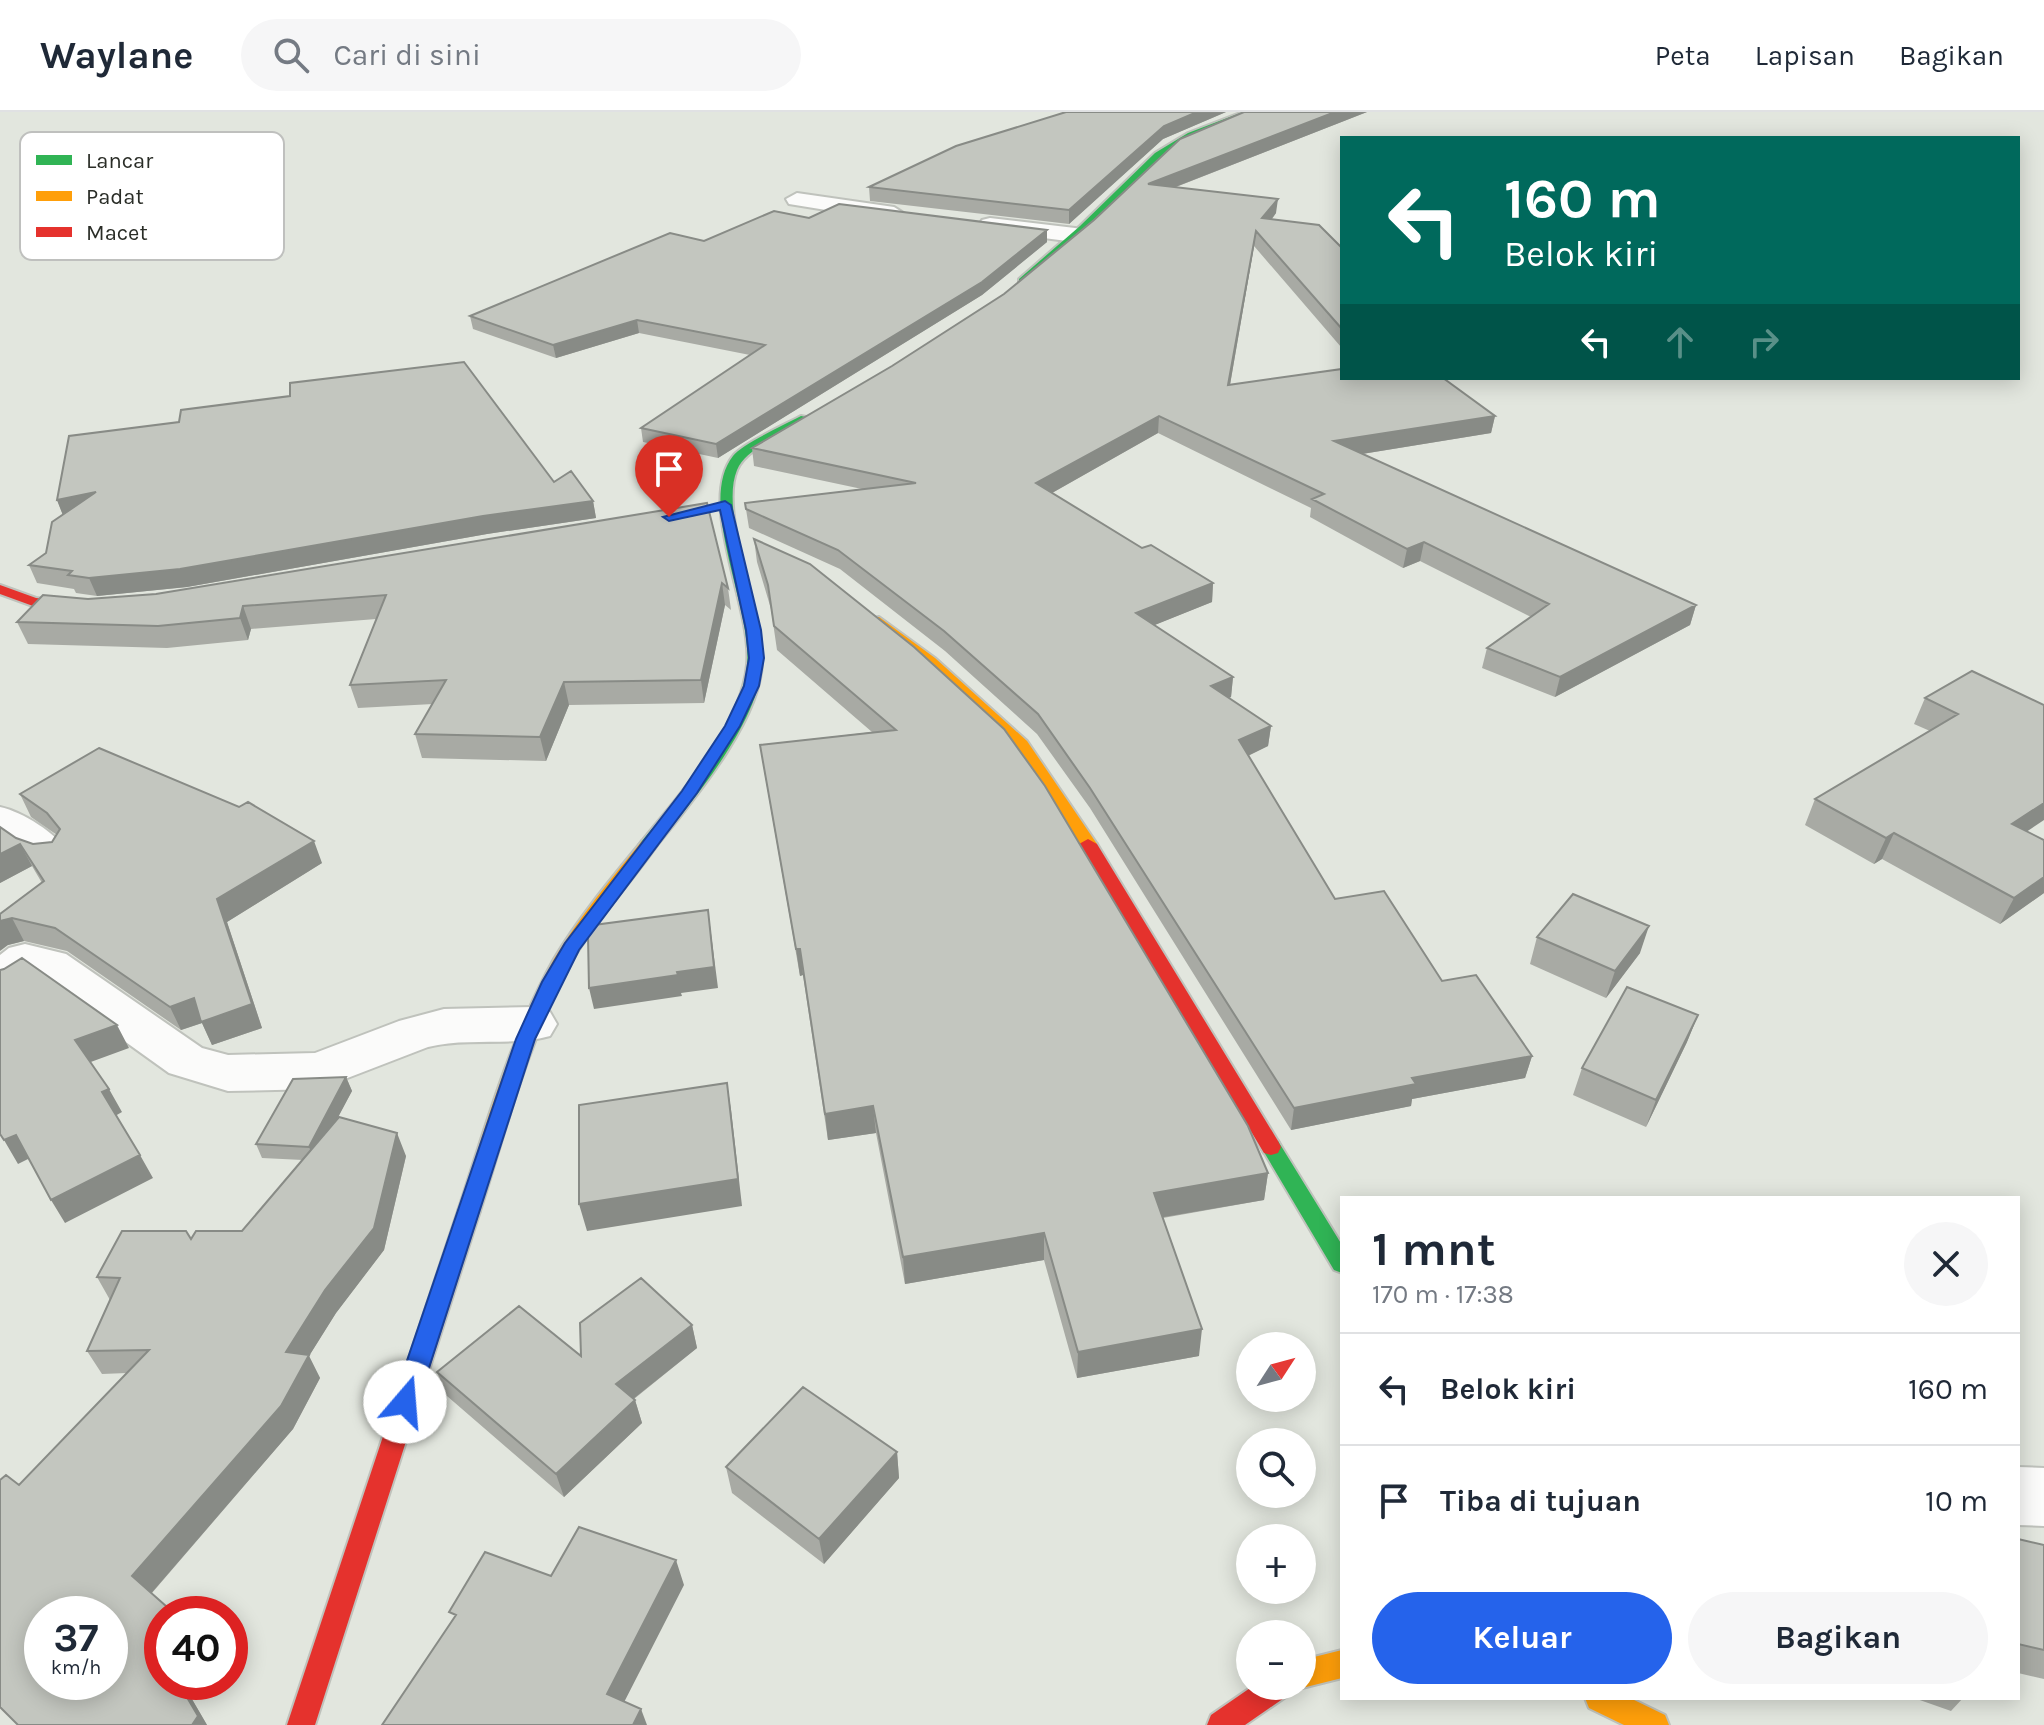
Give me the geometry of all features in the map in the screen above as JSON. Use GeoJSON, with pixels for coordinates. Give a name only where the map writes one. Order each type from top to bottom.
{"type":"FeatureCollection","features":[{"type":"Feature","properties":{"kind":"street"},"geometry":{"type":"LineString","coordinates":[[1003,294],[1075,235],[1171,146],[1250,112]]}},
{"type":"Feature","properties":{"kind":"street"},"geometry":{"type":"LineString","coordinates":[[797,199],[913,217]]}},
{"type":"Feature","properties":{"kind":"street"},"geometry":{"type":"LineString","coordinates":[[961,221],[1075,235]]}},
{"type":"Feature","properties":{"kind":"street"},"geometry":{"type":"LineString","coordinates":[[301,1725],[477,1182],[533,1024],[571,947],[689,793],[733,726],[751,686],[756,658],[754,630],[740,539],[718,506],[725,476],[732,463],[826,406]]}},
{"type":"Feature","properties":{"kind":"street"},"geometry":{"type":"LineString","coordinates":[[0,589],[33,602],[97,609],[112,607]]}},
{"type":"Feature","properties":{"kind":"street"},"geometry":{"type":"LineString","coordinates":[[860,606],[930,661],[1021,744],[1067,810],[1340,1261]]}},
{"type":"Feature","properties":{"kind":"street"},"geometry":{"type":"LineString","coordinates":[[0,819],[48,853]]}},
{"type":"Feature","properties":{"kind":"street"},"geometry":{"type":"LineString","coordinates":[[0,978],[25,959],[50,965],[186,1061],[228,1073],[319,1071],[416,1033],[444,1026],[533,1024]]}},
{"type":"Feature","properties":{"kind":"street"},"geometry":{"type":"LineString","coordinates":[[2020,1496],[2044,1497]]}},
{"type":"Feature","properties":{"kind":"street"},"geometry":{"type":"LineString","coordinates":[[1316,1670],[1340,1664]]}},
{"type":"Feature","properties":{"kind":"street"},"geometry":{"type":"LineString","coordinates":[[1221,1725],[1257,1700]]}},
{"type":"Feature","properties":{"kind":"street"},"geometry":{"type":"LineString","coordinates":[[1603,1700],[1655,1725]]}},
{"type":"Feature","properties":{"kind":"building"},"geometry":{"type":"Polygon","coordinates":[[[1066,112],[1197,112],[1164,126],[1069,210],[869,187],[956,146],[1066,112]]]}},
{"type":"Feature","properties":{"kind":"building"},"geometry":{"type":"Polygon","coordinates":[[[1244,112],[1335,112],[1148,184],[1278,199],[1262,218],[1319,225],[1340,246],[1340,327],[1256,231],[1228,385],[1340,369],[1340,380],[1446,380],[1495,416],[1334,441],[1696,605],[1560,677],[1487,648],[1549,604],[1424,542],[1407,549],[1312,499],[1324,494],[1159,416],[1036,483],[1142,548],[1151,545],[1213,583],[1136,613],[1233,677],[1211,686],[1271,726],[1239,740],[1335,899],[1384,891],[1442,981],[1476,975],[1532,1056],[1412,1078],[1416,1084],[1294,1108],[1090,788],[1038,714],[944,631],[838,550],[746,509],[745,503],[916,483],[752,448],[892,366],[1004,294],[1094,220],[1180,139],[1244,112]]]}},
{"type":"Feature","properties":{"kind":"building"},"geometry":{"type":"Polygon","coordinates":[[[839,204],[1047,230],[982,282],[716,444],[641,428],[765,345],[637,320],[553,345],[470,316],[670,233],[704,241],[774,211],[809,218],[839,204]]]}},
{"type":"Feature","properties":{"kind":"building"},"geometry":{"type":"Polygon","coordinates":[[[464,362],[554,482],[571,471],[593,501],[483,516],[180,569],[89,578],[68,575],[72,571],[29,565],[46,553],[52,522],[96,492],[57,500],[69,436],[179,422],[181,410],[290,396],[290,383],[464,362]]]}},
{"type":"Feature","properties":{"kind":"building"},"geometry":{"type":"Polygon","coordinates":[[[707,503],[728,588],[722,583],[701,680],[564,682],[540,737],[415,734],[446,680],[350,685],[386,595],[243,606],[240,618],[158,626],[17,622],[43,595],[88,599],[156,594],[707,503]]]}},
{"type":"Feature","properties":{"kind":"building"},"geometry":{"type":"Polygon","coordinates":[[[754,539],[810,564],[914,647],[1004,729],[1045,786],[1248,1126],[1268,1173],[1154,1193],[1202,1329],[1078,1352],[1044,1233],[903,1257],[873,1106],[825,1114],[800,949],[796,949],[760,745],[896,730],[774,626],[768,585],[754,539]]]}},
{"type":"Feature","properties":{"kind":"building"},"geometry":{"type":"Polygon","coordinates":[[[1972,671],[2044,705],[2044,803],[2012,824],[2044,840],[2044,877],[2014,898],[1894,833],[1886,838],[1815,799],[1958,714],[1925,698],[1972,671]]]}},
{"type":"Feature","properties":{"kind":"building"},"geometry":{"type":"Polygon","coordinates":[[[99,748],[239,807],[248,802],[314,841],[217,899],[252,1004],[201,1022],[194,998],[170,1007],[55,928],[12,918],[0,921],[0,914],[44,881],[20,844],[0,854],[0,827],[16,838],[33,844],[52,842],[60,829],[47,813],[20,794],[99,748]]]}},
{"type":"Feature","properties":{"kind":"building"},"geometry":{"type":"Polygon","coordinates":[[[1573,894],[1649,926],[1615,971],[1537,937],[1573,894]]]}},
{"type":"Feature","properties":{"kind":"building"},"geometry":{"type":"Polygon","coordinates":[[[708,910],[714,967],[589,988],[588,936],[594,925],[708,910]]]}},
{"type":"Feature","properties":{"kind":"building"},"geometry":{"type":"Polygon","coordinates":[[[22,958],[117,1025],[75,1040],[109,1089],[102,1092],[140,1155],[51,1200],[16,1135],[4,1140],[0,1134],[0,970],[22,958]]]}},
{"type":"Feature","properties":{"kind":"building"},"geometry":{"type":"Polygon","coordinates":[[[1627,987],[1698,1015],[1656,1100],[1582,1068],[1627,987]]]}},
{"type":"Feature","properties":{"kind":"building"},"geometry":{"type":"Polygon","coordinates":[[[346,1077],[309,1147],[256,1144],[293,1079],[346,1077]]]}},
{"type":"Feature","properties":{"kind":"building"},"geometry":{"type":"Polygon","coordinates":[[[727,1083],[738,1179],[579,1204],[579,1105],[727,1083]]]}},
{"type":"Feature","properties":{"kind":"building"},"geometry":{"type":"Polygon","coordinates":[[[339,1117],[397,1133],[374,1228],[325,1290],[286,1352],[309,1355],[281,1406],[132,1576],[155,1596],[144,1596],[144,1700],[189,1700],[198,1716],[192,1725],[18,1725],[0,1707],[0,1480],[6,1475],[19,1485],[149,1350],[87,1351],[120,1278],[97,1277],[122,1231],[186,1231],[191,1239],[196,1231],[242,1231],[339,1117]]]}},
{"type":"Feature","properties":{"kind":"building"},"geometry":{"type":"Polygon","coordinates":[[[641,1278],[692,1325],[616,1384],[635,1400],[556,1474],[437,1372],[519,1306],[581,1356],[580,1323],[641,1278]]]}},
{"type":"Feature","properties":{"kind":"building"},"geometry":{"type":"Polygon","coordinates":[[[803,1387],[897,1452],[819,1539],[726,1467],[803,1387]]]}},
{"type":"Feature","properties":{"kind":"building"},"geometry":{"type":"Polygon","coordinates":[[[579,1527],[676,1560],[607,1694],[641,1709],[633,1725],[382,1725],[456,1615],[449,1612],[485,1552],[551,1576],[579,1527]]]}},
{"type":"Feature","properties":{"kind":"building"},"geometry":{"type":"Polygon","coordinates":[[[2020,1539],[2044,1545],[2044,1650],[2020,1644],[2020,1539]]]}},
{"type":"Feature","properties":{"kind":"traffic: fast"},"geometry":{"type":"LineString","coordinates":[[1022,281],[1083,228],[1158,155],[1191,135],[1250,112]]}},
{"type":"Feature","properties":{"kind":"traffic: fast"},"geometry":{"type":"LineString","coordinates":[[648,845],[714,758],[742,709],[751,685],[755,663],[753,641],[729,523],[727,495],[730,472],[739,456],[805,418]]}},
{"type":"Feature","properties":{"kind":"traffic: fast"},"geometry":{"type":"LineString","coordinates":[[1271,1147],[1340,1261]]}},
{"type":"Feature","properties":{"kind":"traffic: slow"},"geometry":{"type":"LineString","coordinates":[[879,621],[930,661],[1021,744],[1088,844]]}},
{"type":"Feature","properties":{"kind":"traffic: slow"},"geometry":{"type":"LineString","coordinates":[[469,1211],[510,1082],[548,989],[583,929],[648,845]]}},
{"type":"Feature","properties":{"kind":"traffic: slow"},"geometry":{"type":"LineString","coordinates":[[1316,1670],[1340,1664]]}},
{"type":"Feature","properties":{"kind":"traffic: slow"},"geometry":{"type":"LineString","coordinates":[[1603,1700],[1655,1725]]}},
{"type":"Feature","properties":{"kind":"traffic: jam"},"geometry":{"type":"LineString","coordinates":[[0,589],[33,602],[95,609]]}},
{"type":"Feature","properties":{"kind":"traffic: jam"},"geometry":{"type":"LineString","coordinates":[[1088,844],[1271,1147]]}},
{"type":"Feature","properties":{"kind":"traffic: jam"},"geometry":{"type":"LineString","coordinates":[[301,1725],[469,1211]]}},
{"type":"Feature","properties":{"kind":"traffic: jam"},"geometry":{"type":"LineString","coordinates":[[1221,1725],[1257,1700]]}},
{"type":"Feature","properties":{"kind":"route"},"geometry":{"type":"LineString","coordinates":[[405,1402],[525,1039],[552,982],[571,947],[689,793],[733,726],[751,686],[756,658],[754,630],[725,505],[669,517]]}}]}
